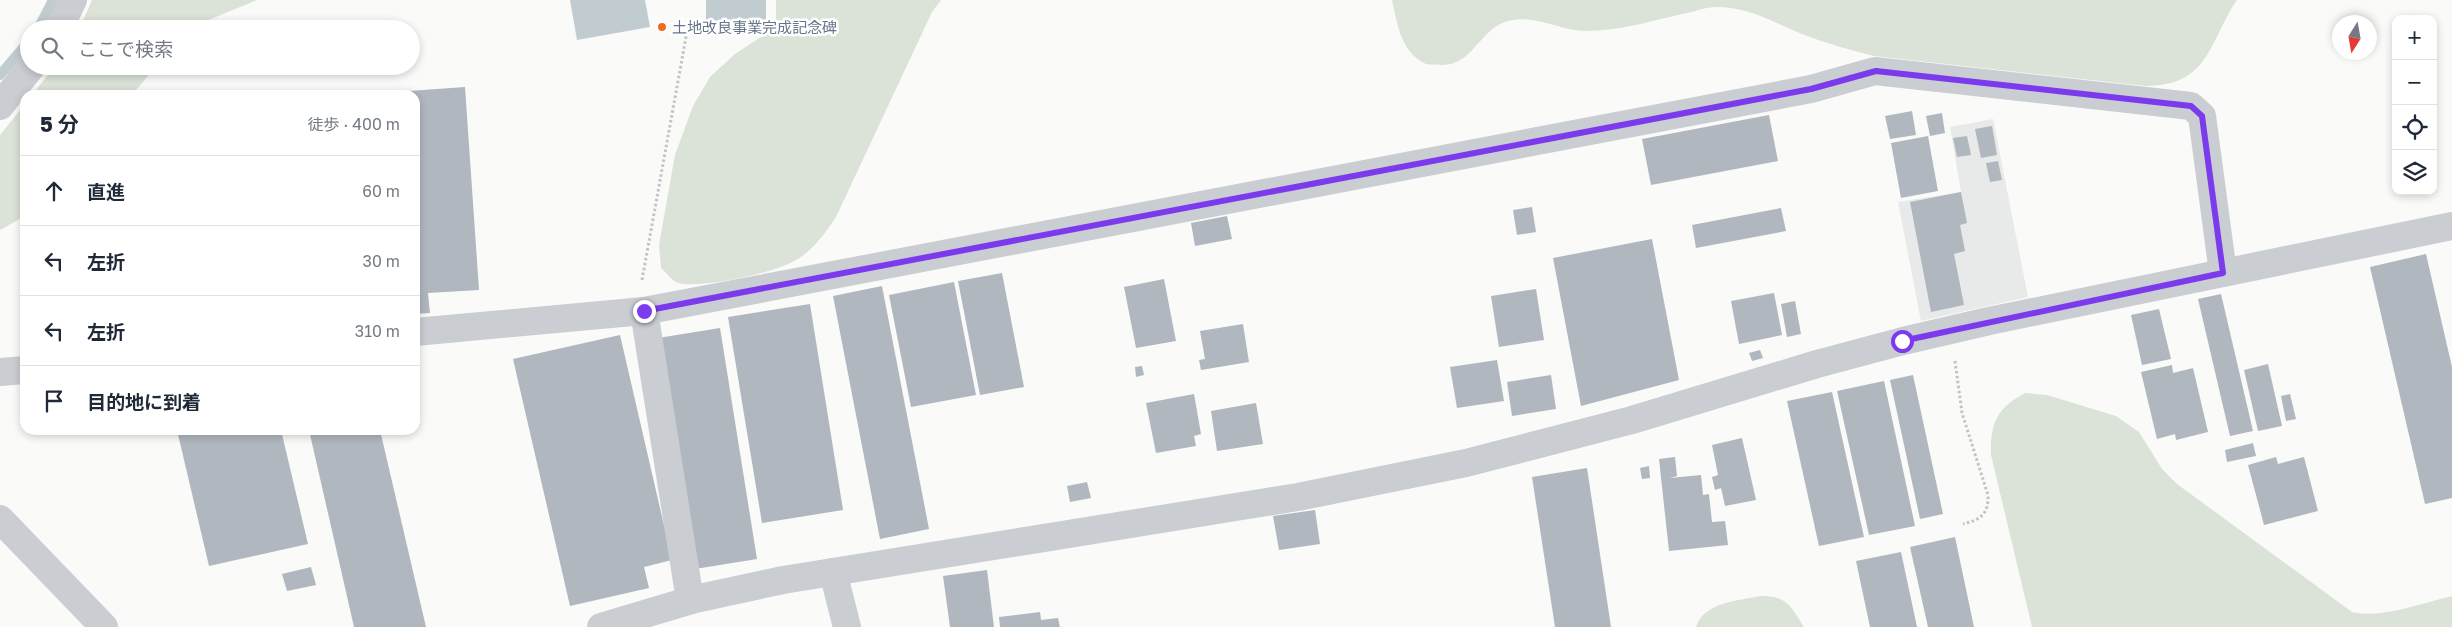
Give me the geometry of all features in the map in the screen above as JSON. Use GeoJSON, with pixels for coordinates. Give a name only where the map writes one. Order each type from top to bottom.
{"type":"FeatureCollection","features":[{"type":"Feature","properties":{"kind":"street"},"geometry":{"type":"LineString","coordinates":[[63,20],[73,0]]}},
{"type":"Feature","properties":{"kind":"street"},"geometry":{"type":"LineString","coordinates":[[420,332],[644,311],[1811,89],[1876,71],[2191,106],[2202,116],[2223,273]]}},
{"type":"Feature","properties":{"kind":"street"},"geometry":{"type":"LineString","coordinates":[[0,106],[25,75]]}},
{"type":"Feature","properties":{"kind":"street"},"geometry":{"type":"LineString","coordinates":[[601,627],[690,600],[739,589],[833,572],[1298,497],[1466,464],[1559,440],[1817,364],[1946,331],[2452,226]]}},
{"type":"Feature","properties":{"kind":"street"},"geometry":{"type":"LineString","coordinates":[[644,311],[690,600]]}},
{"type":"Feature","properties":{"kind":"street"},"geometry":{"type":"LineString","coordinates":[[0,372],[20,370]]}},
{"type":"Feature","properties":{"kind":"street"},"geometry":{"type":"LineString","coordinates":[[0,519],[102,627]]}},
{"type":"Feature","properties":{"kind":"street"},"geometry":{"type":"LineString","coordinates":[[833,572],[847,627]]}},
{"type":"Feature","properties":{"kind":"path"},"geometry":{"type":"LineString","coordinates":[[644,311],[642,277],[688,26]]}},
{"type":"Feature","properties":{"kind":"path"},"geometry":{"type":"LineString","coordinates":[[1946,331],[1954,356],[1962,413],[1988,495],[1989,507],[1984,516],[1974,522],[1963,524]]}},
{"type":"Feature","properties":{"kind":"shaded area"},"geometry":{"type":"Polygon","coordinates":[[[92,0],[257,0],[208,20],[83,20],[92,0]]]}},
{"type":"Feature","properties":{"kind":"shaded area"},"geometry":{"type":"Polygon","coordinates":[[[570,0],[645,0],[650,27],[577,40],[570,0]]]}},
{"type":"Feature","properties":{"kind":"shaded area"},"geometry":{"type":"Polygon","coordinates":[[[706,0],[766,0],[766,20],[706,22],[706,0]]]}},
{"type":"Feature","properties":{"kind":"shaded area"},"geometry":{"type":"Polygon","coordinates":[[[776,0],[941,0],[932,12],[836,217],[815,245],[798,259],[773,270],[721,282],[704,284],[678,283],[661,268],[659,245],[675,155],[693,106],[710,77],[735,54],[773,29],[776,19],[776,0]]]}},
{"type":"Feature","properties":{"kind":"shaded area"},"geometry":{"type":"Polygon","coordinates":[[[1392,0],[2237,0],[2205,59],[2195,70],[2183,78],[2167,84],[2146,86],[1874,56],[1802,34],[1750,12],[1716,7],[1637,25],[1599,31],[1576,30],[1538,21],[1518,19],[1498,25],[1461,60],[1452,64],[1426,64],[1411,53],[1406,45],[1398,27],[1392,0]]]}},
{"type":"Feature","properties":{"kind":"shaded area"},"geometry":{"type":"Polygon","coordinates":[[[48,75],[149,75],[136,90],[36,90],[48,75]]]}},
{"type":"Feature","properties":{"kind":"shaded area"},"geometry":{"type":"Polygon","coordinates":[[[20,110],[20,219],[0,230],[0,135],[20,110]]]}},
{"type":"Feature","properties":{"kind":"shaded area"},"geometry":{"type":"Polygon","coordinates":[[[1993,119],[2028,297],[1921,321],[1898,202],[1961,192],[1950,127],[1993,119]]]}},
{"type":"Feature","properties":{"kind":"shaded area"},"geometry":{"type":"Polygon","coordinates":[[[2025,393],[2047,395],[2116,416],[2139,432],[2162,469],[2177,484],[2352,612],[2363,614],[2388,612],[2452,596],[2452,627],[2032,627],[1991,455],[1992,434],[1997,418],[2008,405],[2025,393]]]}},
{"type":"Feature","properties":{"kind":"shaded area"},"geometry":{"type":"Polygon","coordinates":[[[1769,596],[1783,600],[1804,627],[1696,627],[1706,612],[1714,608],[1732,601],[1769,596]]]}},
{"type":"Feature","properties":{"kind":"building"},"geometry":{"type":"Polygon","coordinates":[[[465,87],[479,290],[428,293],[430,313],[420,314],[420,90],[465,87]]]}},
{"type":"Feature","properties":{"kind":"building"},"geometry":{"type":"Polygon","coordinates":[[[1912,111],[1916,135],[1890,139],[1885,116],[1912,111]]]}},
{"type":"Feature","properties":{"kind":"building"},"geometry":{"type":"Polygon","coordinates":[[[1942,113],[1945,133],[1930,136],[1926,116],[1942,113]]]}},
{"type":"Feature","properties":{"kind":"building"},"geometry":{"type":"Polygon","coordinates":[[[1769,115],[1778,161],[1651,185],[1642,139],[1769,115]]]}},
{"type":"Feature","properties":{"kind":"building"},"geometry":{"type":"Polygon","coordinates":[[[1992,126],[1997,155],[1981,158],[1975,129],[1992,126]]]}},
{"type":"Feature","properties":{"kind":"building"},"geometry":{"type":"Polygon","coordinates":[[[1928,136],[1938,191],[1901,198],[1891,143],[1928,136]]]}},
{"type":"Feature","properties":{"kind":"building"},"geometry":{"type":"Polygon","coordinates":[[[1967,136],[1971,155],[1957,157],[1953,138],[1967,136]]]}},
{"type":"Feature","properties":{"kind":"building"},"geometry":{"type":"Polygon","coordinates":[[[1998,161],[2002,180],[1990,182],[1986,163],[1998,161]]]}},
{"type":"Feature","properties":{"kind":"building"},"geometry":{"type":"Polygon","coordinates":[[[1961,192],[1967,223],[1960,225],[1965,251],[1954,254],[1964,305],[1931,312],[1910,202],[1961,192]]]}},
{"type":"Feature","properties":{"kind":"building"},"geometry":{"type":"Polygon","coordinates":[[[1532,207],[1536,232],[1517,235],[1513,210],[1532,207]]]}},
{"type":"Feature","properties":{"kind":"building"},"geometry":{"type":"Polygon","coordinates":[[[1781,208],[1786,231],[1696,248],[1692,225],[1781,208]]]}},
{"type":"Feature","properties":{"kind":"building"},"geometry":{"type":"Polygon","coordinates":[[[1227,216],[1232,239],[1195,246],[1191,223],[1227,216]]]}},
{"type":"Feature","properties":{"kind":"building"},"geometry":{"type":"Polygon","coordinates":[[[1652,239],[1679,380],[1581,406],[1553,258],[1652,239]]]}},
{"type":"Feature","properties":{"kind":"building"},"geometry":{"type":"Polygon","coordinates":[[[2426,254],[2452,367],[2452,498],[2425,504],[2370,267],[2426,254]]]}},
{"type":"Feature","properties":{"kind":"building"},"geometry":{"type":"Polygon","coordinates":[[[1002,273],[1024,387],[980,395],[958,281],[1002,273]]]}},
{"type":"Feature","properties":{"kind":"building"},"geometry":{"type":"Polygon","coordinates":[[[1164,279],[1176,341],[1136,348],[1124,287],[1164,279]]]}},
{"type":"Feature","properties":{"kind":"building"},"geometry":{"type":"Polygon","coordinates":[[[954,282],[976,395],[911,407],[889,295],[954,282]]]}},
{"type":"Feature","properties":{"kind":"building"},"geometry":{"type":"Polygon","coordinates":[[[882,286],[929,529],[880,539],[833,296],[882,286]]]}},
{"type":"Feature","properties":{"kind":"building"},"geometry":{"type":"Polygon","coordinates":[[[1536,289],[1544,340],[1499,347],[1491,296],[1536,289]]]}},
{"type":"Feature","properties":{"kind":"building"},"geometry":{"type":"Polygon","coordinates":[[[1774,293],[1782,335],[1739,344],[1731,301],[1774,293]]]}},
{"type":"Feature","properties":{"kind":"building"},"geometry":{"type":"Polygon","coordinates":[[[2221,294],[2253,431],[2230,436],[2198,299],[2221,294]]]}},
{"type":"Feature","properties":{"kind":"building"},"geometry":{"type":"Polygon","coordinates":[[[1795,301],[1801,334],[1787,337],[1781,304],[1795,301]]]}},
{"type":"Feature","properties":{"kind":"building"},"geometry":{"type":"Polygon","coordinates":[[[810,304],[843,510],[762,523],[728,317],[810,304]]]}},
{"type":"Feature","properties":{"kind":"building"},"geometry":{"type":"Polygon","coordinates":[[[2159,309],[2171,359],[2142,365],[2131,315],[2159,309]]]}},
{"type":"Feature","properties":{"kind":"building"},"geometry":{"type":"Polygon","coordinates":[[[1243,324],[1249,362],[1201,370],[1199,360],[1205,359],[1200,331],[1243,324]]]}},
{"type":"Feature","properties":{"kind":"building"},"geometry":{"type":"Polygon","coordinates":[[[720,328],[757,559],[695,569],[658,338],[720,328]]]}},
{"type":"Feature","properties":{"kind":"building"},"geometry":{"type":"Polygon","coordinates":[[[620,335],[672,560],[644,567],[649,588],[570,606],[513,359],[620,335]]]}},
{"type":"Feature","properties":{"kind":"building"},"geometry":{"type":"Polygon","coordinates":[[[1760,350],[1763,358],[1752,361],[1749,353],[1760,350]]]}},
{"type":"Feature","properties":{"kind":"building"},"geometry":{"type":"Polygon","coordinates":[[[1497,360],[1504,401],[1457,408],[1450,367],[1497,360]]]}},
{"type":"Feature","properties":{"kind":"building"},"geometry":{"type":"Polygon","coordinates":[[[2268,364],[2282,426],[2258,431],[2244,370],[2268,364]]]}},
{"type":"Feature","properties":{"kind":"building"},"geometry":{"type":"Polygon","coordinates":[[[2172,365],[2173,373],[2193,368],[2208,432],[2176,440],[2175,434],[2157,439],[2141,372],[2172,365]]]}},
{"type":"Feature","properties":{"kind":"building"},"geometry":{"type":"Polygon","coordinates":[[[1142,366],[1144,375],[1136,377],[1135,367],[1142,366]]]}},
{"type":"Feature","properties":{"kind":"building"},"geometry":{"type":"Polygon","coordinates":[[[1551,375],[1556,409],[1512,416],[1507,382],[1551,375]]]}},
{"type":"Feature","properties":{"kind":"building"},"geometry":{"type":"Polygon","coordinates":[[[1913,375],[1943,514],[1920,519],[1890,380],[1913,375]]]}},
{"type":"Feature","properties":{"kind":"building"},"geometry":{"type":"Polygon","coordinates":[[[1884,381],[1915,526],[1869,535],[1837,391],[1884,381]]]}},
{"type":"Feature","properties":{"kind":"building"},"geometry":{"type":"Polygon","coordinates":[[[1832,392],[1864,537],[1819,546],[1787,401],[1832,392]]]}},
{"type":"Feature","properties":{"kind":"building"},"geometry":{"type":"Polygon","coordinates":[[[1194,394],[1201,434],[1194,436],[1196,446],[1156,453],[1146,403],[1194,394]]]}},
{"type":"Feature","properties":{"kind":"building"},"geometry":{"type":"Polygon","coordinates":[[[2290,394],[2296,419],[2286,421],[2281,396],[2290,394]]]}},
{"type":"Feature","properties":{"kind":"building"},"geometry":{"type":"Polygon","coordinates":[[[1256,403],[1263,444],[1217,451],[1211,411],[1256,403]]]}},
{"type":"Feature","properties":{"kind":"building"},"geometry":{"type":"Polygon","coordinates":[[[178,435],[282,435],[308,544],[209,566],[178,435]]]}},
{"type":"Feature","properties":{"kind":"building"},"geometry":{"type":"Polygon","coordinates":[[[310,435],[381,435],[426,627],[354,627],[310,435]]]}},
{"type":"Feature","properties":{"kind":"building"},"geometry":{"type":"Polygon","coordinates":[[[1742,438],[1756,500],[1725,506],[1721,488],[1715,490],[1712,477],[1718,475],[1712,445],[1742,438]]]}},
{"type":"Feature","properties":{"kind":"building"},"geometry":{"type":"Polygon","coordinates":[[[2253,443],[2256,456],[2227,462],[2225,450],[2253,443]]]}},
{"type":"Feature","properties":{"kind":"building"},"geometry":{"type":"Polygon","coordinates":[[[1675,457],[1677,476],[1670,478],[1701,475],[1703,495],[1709,494],[1712,522],[1725,521],[1728,545],[1669,551],[1659,459],[1675,457]]]}},
{"type":"Feature","properties":{"kind":"building"},"geometry":{"type":"Polygon","coordinates":[[[2276,457],[2278,464],[2304,457],[2318,511],[2264,525],[2248,465],[2276,457]]]}},
{"type":"Feature","properties":{"kind":"building"},"geometry":{"type":"Polygon","coordinates":[[[1649,466],[1650,478],[1642,479],[1640,468],[1649,466]]]}},
{"type":"Feature","properties":{"kind":"building"},"geometry":{"type":"Polygon","coordinates":[[[1587,468],[1611,627],[1555,627],[1532,477],[1587,468]]]}},
{"type":"Feature","properties":{"kind":"building"},"geometry":{"type":"Polygon","coordinates":[[[1087,482],[1091,498],[1070,502],[1067,486],[1087,482]]]}},
{"type":"Feature","properties":{"kind":"building"},"geometry":{"type":"Polygon","coordinates":[[[1315,510],[1320,544],[1279,550],[1273,516],[1315,510]]]}},
{"type":"Feature","properties":{"kind":"building"},"geometry":{"type":"Polygon","coordinates":[[[1955,537],[1974,627],[1928,627],[1910,547],[1955,537]]]}},
{"type":"Feature","properties":{"kind":"building"},"geometry":{"type":"Polygon","coordinates":[[[1901,552],[1917,627],[1870,627],[1856,561],[1901,552]]]}},
{"type":"Feature","properties":{"kind":"building"},"geometry":{"type":"Polygon","coordinates":[[[311,567],[316,585],[287,591],[282,574],[311,567]]]}},
{"type":"Feature","properties":{"kind":"building"},"geometry":{"type":"Polygon","coordinates":[[[987,570],[994,627],[950,627],[943,576],[987,570]]]}},
{"type":"Feature","properties":{"kind":"building"},"geometry":{"type":"Polygon","coordinates":[[[1040,612],[1041,620],[1058,618],[1060,627],[1000,627],[999,617],[1040,612]]]}},
{"type":"Feature","properties":{"kind":"waterway"},"geometry":{"type":"LineString","coordinates":[[43,20],[53,0]]}},
{"type":"Feature","properties":{"kind":"waterway"},"geometry":{"type":"LineString","coordinates":[[0,75],[20,52]]}},
{"type":"Feature","properties":{"kind":"place","name":"土地改良事業完成記念碑"},"geometry":{"type":"Point","coordinates":[662,27]}},
{"type":"Feature","properties":{"kind":"route"},"geometry":{"type":"LineString","coordinates":[[644,311],[1811,89],[1876,71],[2191,106],[2202,116],[2223,273],[1989,321],[1902,341]]}}]}
